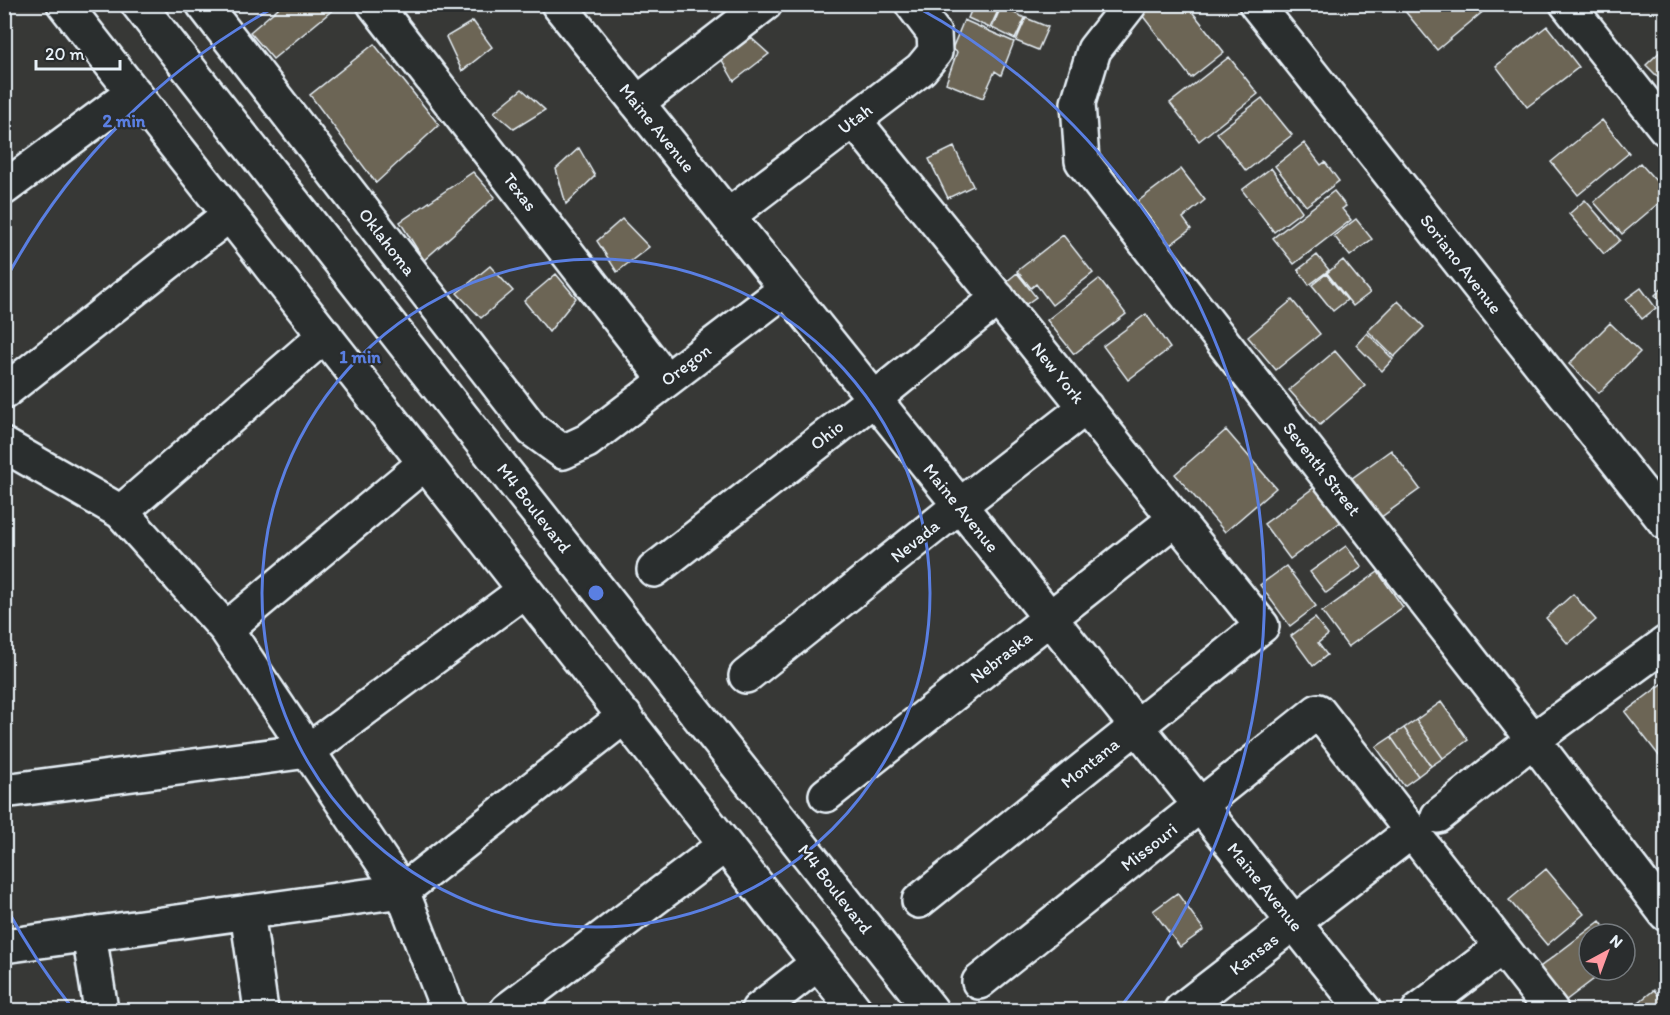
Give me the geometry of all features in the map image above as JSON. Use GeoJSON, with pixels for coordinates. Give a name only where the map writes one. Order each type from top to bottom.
{"type":"FeatureCollection","features":[{"type":"Feature","properties":{"kind":"street"},"geometry":{"type":"LineString","coordinates":[[64,4],[855,1011]]}},
{"type":"Feature","properties":{"kind":"street","name":"M4 Boulevard"},"geometry":{"type":"LineString","coordinates":[[138,4],[931,1011]]}},
{"type":"Feature","properties":{"kind":"street","name":"Oklahoma"},"geometry":{"type":"LineString","coordinates":[[203,4],[533,430],[563,452],[587,441]]}},
{"type":"Feature","properties":{"kind":"street","name":"Texas"},"geometry":{"type":"LineString","coordinates":[[374,4],[666,380]]}},
{"type":"Feature","properties":{"kind":"street","name":"Maine Avenue"},"geometry":{"type":"LineString","coordinates":[[558,4],[1364,1011]]}},
{"type":"Feature","properties":{"kind":"street"},"geometry":{"type":"LineString","coordinates":[[637,103],[765,4]]}},
{"type":"Feature","properties":{"kind":"street","name":"Utah"},"geometry":{"type":"LineString","coordinates":[[728,216],[921,69],[935,52],[934,33],[912,4]]}},
{"type":"Feature","properties":{"kind":"street","name":"Seventh Street"},"geometry":{"type":"LineString","coordinates":[[1130,4],[1094,50],[1078,103],[1082,161],[1533,740],[1665,914]]}},
{"type":"Feature","properties":{"kind":"street","name":"Soriano Avenue"},"geometry":{"type":"LineString","coordinates":[[1256,4],[1665,523]]}},
{"type":"Feature","properties":{"kind":"street"},"geometry":{"type":"LineString","coordinates":[[1567,4],[1665,129]]}},
{"type":"Feature","properties":{"kind":"street"},"geometry":{"type":"LineString","coordinates":[[4,188],[134,92]]}},
{"type":"Feature","properties":{"kind":"street","name":"New York"},"geometry":{"type":"LineString","coordinates":[[854,120],[1262,626]]}},
{"type":"Feature","properties":{"kind":"street"},"geometry":{"type":"LineString","coordinates":[[4,392],[230,214]]}},
{"type":"Feature","properties":{"kind":"street","name":"Oregon"},"geometry":{"type":"LineString","coordinates":[[587,441],[786,289]]}},
{"type":"Feature","properties":{"kind":"street","name":"Ohio"},"geometry":{"type":"LineString","coordinates":[[654,570],[874,399],[998,298]]}},
{"type":"Feature","properties":{"kind":"street"},"geometry":{"type":"LineString","coordinates":[[121,512],[325,336]]}},
{"type":"Feature","properties":{"kind":"street","name":"Nevada"},"geometry":{"type":"LineString","coordinates":[[746,676],[1086,407]]}},
{"type":"Feature","properties":{"kind":"street"},"geometry":{"type":"LineString","coordinates":[[4,444],[121,512],[226,629],[402,891],[448,1011]]}},
{"type":"Feature","properties":{"kind":"street"},"geometry":{"type":"LineString","coordinates":[[226,629],[425,464]]}},
{"type":"Feature","properties":{"kind":"street","name":"Nebraska"},"geometry":{"type":"LineString","coordinates":[[826,795],[1175,519]]}},
{"type":"Feature","properties":{"kind":"street"},"geometry":{"type":"LineString","coordinates":[[4,791],[308,751],[525,590]]}},
{"type":"Feature","properties":{"kind":"street","name":"Montana"},"geometry":{"type":"LineString","coordinates":[[919,902],[1262,626]]}},
{"type":"Feature","properties":{"kind":"street","name":"Kansas"},"geometry":{"type":"LineString","coordinates":[[1181,1011],[1533,740],[1665,643]]}},
{"type":"Feature","properties":{"kind":"street","name":"Missouri"},"geometry":{"type":"LineString","coordinates":[[979,982],[1318,711],[1425,824]]}},
{"type":"Feature","properties":{"kind":"street"},"geometry":{"type":"LineString","coordinates":[[4,946],[402,891],[624,716]]}},
{"type":"Feature","properties":{"kind":"street"},"geometry":{"type":"LineString","coordinates":[[1425,824],[1502,947],[1551,1011]]}},
{"type":"Feature","properties":{"kind":"street"},"geometry":{"type":"LineString","coordinates":[[507,1011],[725,845]]}},
{"type":"Feature","properties":{"kind":"street"},"geometry":{"type":"LineString","coordinates":[[247,912],[261,1011]]}},
{"type":"Feature","properties":{"kind":"street"},"geometry":{"type":"LineString","coordinates":[[89,934],[101,1011]]}},
{"type":"Feature","properties":{"kind":"street"},"geometry":{"type":"LineString","coordinates":[[1419,1011],[1502,947]]}},
{"type":"Feature","properties":{"kind":"street"},"geometry":{"type":"LineString","coordinates":[[758,1011],[817,963]]}},
{"type":"Feature","properties":{"kind":"building"},"geometry":{"type":"Polygon","coordinates":[[[283,4],[340,4],[273,59],[250,32],[283,4]]]}},
{"type":"Feature","properties":{"kind":"building"},"geometry":{"type":"Polygon","coordinates":[[[467,4],[481,4],[473,12],[467,4]]]}},
{"type":"Feature","properties":{"kind":"building"},"geometry":{"type":"Polygon","coordinates":[[[974,4],[1001,4],[990,28],[968,18],[974,4]]]}},
{"type":"Feature","properties":{"kind":"building"},"geometry":{"type":"Polygon","coordinates":[[[1146,4],[1186,4],[1224,52],[1191,78],[1138,10],[1146,4]]]}},
{"type":"Feature","properties":{"kind":"building"},"geometry":{"type":"Polygon","coordinates":[[[1399,4],[1492,4],[1437,50],[1399,4]]]}},
{"type":"Feature","properties":{"kind":"building"},"geometry":{"type":"Polygon","coordinates":[[[1001,7],[1025,18],[1015,39],[992,28],[1001,7]]]}},
{"type":"Feature","properties":{"kind":"building"},"geometry":{"type":"Polygon","coordinates":[[[1026,18],[1048,27],[1038,50],[1016,41],[1026,18]]]}},
{"type":"Feature","properties":{"kind":"building"},"geometry":{"type":"Polygon","coordinates":[[[964,20],[1014,42],[1001,75],[995,71],[983,98],[946,83],[957,52],[952,49],[964,20]]]}},
{"type":"Feature","properties":{"kind":"building"},"geometry":{"type":"Polygon","coordinates":[[[473,21],[492,47],[462,71],[446,37],[473,21]]]}},
{"type":"Feature","properties":{"kind":"building"},"geometry":{"type":"Polygon","coordinates":[[[1547,26],[1579,67],[1527,107],[1496,66],[1547,26]]]}},
{"type":"Feature","properties":{"kind":"building"},"geometry":{"type":"Polygon","coordinates":[[[749,36],[769,54],[734,81],[719,55],[749,36]]]}},
{"type":"Feature","properties":{"kind":"building"},"geometry":{"type":"Polygon","coordinates":[[[374,44],[439,125],[376,183],[310,95],[374,44]]]}},
{"type":"Feature","properties":{"kind":"building"},"geometry":{"type":"Polygon","coordinates":[[[1666,46],[1666,85],[1646,65],[1666,46]]]}},
{"type":"Feature","properties":{"kind":"building"},"geometry":{"type":"Polygon","coordinates":[[[1229,57],[1258,94],[1199,141],[1170,103],[1229,57]]]}},
{"type":"Feature","properties":{"kind":"building"},"geometry":{"type":"Polygon","coordinates":[[[522,89],[545,110],[514,129],[494,112],[522,89]]]}},
{"type":"Feature","properties":{"kind":"building"},"geometry":{"type":"Polygon","coordinates":[[[1262,98],[1292,135],[1246,171],[1217,133],[1262,98]]]}},
{"type":"Feature","properties":{"kind":"building"},"geometry":{"type":"Polygon","coordinates":[[[1602,120],[1629,153],[1578,195],[1551,162],[1602,120]]]}},
{"type":"Feature","properties":{"kind":"building"},"geometry":{"type":"Polygon","coordinates":[[[1304,143],[1321,165],[1325,162],[1339,181],[1306,206],[1275,166],[1304,143]]]}},
{"type":"Feature","properties":{"kind":"building"},"geometry":{"type":"Polygon","coordinates":[[[954,147],[973,186],[948,198],[929,159],[954,147]]]}},
{"type":"Feature","properties":{"kind":"building"},"geometry":{"type":"Polygon","coordinates":[[[579,148],[595,176],[566,204],[556,169],[579,148]]]}},
{"type":"Feature","properties":{"kind":"building"},"geometry":{"type":"Polygon","coordinates":[[[1640,163],[1666,192],[1666,197],[1622,234],[1594,202],[1640,163]]]}},
{"type":"Feature","properties":{"kind":"building"},"geometry":{"type":"Polygon","coordinates":[[[1271,168],[1302,211],[1274,232],[1242,190],[1271,168]]]}},
{"type":"Feature","properties":{"kind":"building"},"geometry":{"type":"Polygon","coordinates":[[[1181,169],[1205,200],[1183,218],[1191,229],[1170,245],[1137,202],[1181,169]]]}},
{"type":"Feature","properties":{"kind":"building"},"geometry":{"type":"Polygon","coordinates":[[[473,172],[495,197],[424,260],[400,222],[473,172]]]}},
{"type":"Feature","properties":{"kind":"building"},"geometry":{"type":"Polygon","coordinates":[[[1334,191],[1346,206],[1342,209],[1351,220],[1294,264],[1273,238],[1334,191]]]}},
{"type":"Feature","properties":{"kind":"building"},"geometry":{"type":"Polygon","coordinates":[[[1585,200],[1620,240],[1604,254],[1569,214],[1585,200]]]}},
{"type":"Feature","properties":{"kind":"building"},"geometry":{"type":"Polygon","coordinates":[[[622,219],[649,247],[617,272],[597,241],[622,219]]]}},
{"type":"Feature","properties":{"kind":"building"},"geometry":{"type":"Polygon","coordinates":[[[1356,219],[1372,239],[1350,256],[1334,236],[1356,219]]]}},
{"type":"Feature","properties":{"kind":"building"},"geometry":{"type":"Polygon","coordinates":[[[1063,235],[1093,273],[1052,305],[1036,284],[1031,288],[1017,271],[1063,235]]]}},
{"type":"Feature","properties":{"kind":"building"},"geometry":{"type":"Polygon","coordinates":[[[1317,255],[1329,270],[1309,285],[1298,270],[1317,255]]]}},
{"type":"Feature","properties":{"kind":"building"},"geometry":{"type":"Polygon","coordinates":[[[1343,260],[1370,293],[1353,306],[1327,273],[1343,260]]]}},
{"type":"Feature","properties":{"kind":"building"},"geometry":{"type":"Polygon","coordinates":[[[490,266],[513,291],[481,318],[457,293],[490,266]]]}},
{"type":"Feature","properties":{"kind":"building"},"geometry":{"type":"Polygon","coordinates":[[[1017,273],[1036,297],[1025,305],[1006,282],[1017,273]]]}},
{"type":"Feature","properties":{"kind":"building"},"geometry":{"type":"Polygon","coordinates":[[[556,274],[576,298],[549,332],[524,301],[556,274]]]}},
{"type":"Feature","properties":{"kind":"building"},"geometry":{"type":"Polygon","coordinates":[[[1326,274],[1347,300],[1333,311],[1312,285],[1326,274]]]}},
{"type":"Feature","properties":{"kind":"building"},"geometry":{"type":"Polygon","coordinates":[[[1099,279],[1126,314],[1074,354],[1047,320],[1099,279]]]}},
{"type":"Feature","properties":{"kind":"building"},"geometry":{"type":"Polygon","coordinates":[[[1666,285],[1666,306],[1655,295],[1666,285]]]}},
{"type":"Feature","properties":{"kind":"building"},"geometry":{"type":"Polygon","coordinates":[[[1641,288],[1656,308],[1642,319],[1626,299],[1641,288]]]}},
{"type":"Feature","properties":{"kind":"building"},"geometry":{"type":"Polygon","coordinates":[[[1292,300],[1320,334],[1276,370],[1248,337],[1292,300]]]}},
{"type":"Feature","properties":{"kind":"building"},"geometry":{"type":"Polygon","coordinates":[[[1398,301],[1424,327],[1394,357],[1368,331],[1398,301]]]}},
{"type":"Feature","properties":{"kind":"building"},"geometry":{"type":"Polygon","coordinates":[[[1146,314],[1170,348],[1128,380],[1103,346],[1146,314]]]}},
{"type":"Feature","properties":{"kind":"building"},"geometry":{"type":"Polygon","coordinates":[[[1610,323],[1640,352],[1599,393],[1569,364],[1610,323]]]}},
{"type":"Feature","properties":{"kind":"building"},"geometry":{"type":"Polygon","coordinates":[[[1367,333],[1393,359],[1382,371],[1356,345],[1367,333]]]}},
{"type":"Feature","properties":{"kind":"building"},"geometry":{"type":"Polygon","coordinates":[[[1335,351],[1365,386],[1320,425],[1289,390],[1335,351]]]}},
{"type":"Feature","properties":{"kind":"building"},"geometry":{"type":"Polygon","coordinates":[[[1226,430],[1276,488],[1225,532],[1175,474],[1226,430]]]}},
{"type":"Feature","properties":{"kind":"building"},"geometry":{"type":"Polygon","coordinates":[[[1391,450],[1420,489],[1373,523],[1344,484],[1391,450]]]}},
{"type":"Feature","properties":{"kind":"building"},"geometry":{"type":"Polygon","coordinates":[[[1316,486],[1342,521],[1290,559],[1264,524],[1316,486]]]}},
{"type":"Feature","properties":{"kind":"building"},"geometry":{"type":"Polygon","coordinates":[[[1346,546],[1362,567],[1326,593],[1310,572],[1346,546]]]}},
{"type":"Feature","properties":{"kind":"building"},"geometry":{"type":"Polygon","coordinates":[[[1286,566],[1316,606],[1290,626],[1260,585],[1286,566]]]}},
{"type":"Feature","properties":{"kind":"building"},"geometry":{"type":"Polygon","coordinates":[[[1378,572],[1403,607],[1348,647],[1322,612],[1378,572]]]}},
{"type":"Feature","properties":{"kind":"building"},"geometry":{"type":"Polygon","coordinates":[[[1573,594],[1596,620],[1568,644],[1546,618],[1573,594]]]}},
{"type":"Feature","properties":{"kind":"building"},"geometry":{"type":"Polygon","coordinates":[[[1315,618],[1328,635],[1318,643],[1327,655],[1313,666],[1291,636],[1315,618]]]}},
{"type":"Feature","properties":{"kind":"building"},"geometry":{"type":"Polygon","coordinates":[[[1666,681],[1666,752],[1660,757],[1625,712],[1666,681]]]}},
{"type":"Feature","properties":{"kind":"building"},"geometry":{"type":"Polygon","coordinates":[[[1441,702],[1468,740],[1443,758],[1416,720],[1441,702]]]}},
{"type":"Feature","properties":{"kind":"building"},"geometry":{"type":"Polygon","coordinates":[[[1416,720],[1443,758],[1431,766],[1404,728],[1416,720]]]}},
{"type":"Feature","properties":{"kind":"building"},"geometry":{"type":"Polygon","coordinates":[[[1404,728],[1431,766],[1418,776],[1391,737],[1404,728]]]}},
{"type":"Feature","properties":{"kind":"building"},"geometry":{"type":"Polygon","coordinates":[[[1391,737],[1418,776],[1404,786],[1376,747],[1391,737]]]}},
{"type":"Feature","properties":{"kind":"building"},"geometry":{"type":"Polygon","coordinates":[[[1546,869],[1584,914],[1547,945],[1509,900],[1546,869]]]}},
{"type":"Feature","properties":{"kind":"building"},"geometry":{"type":"Polygon","coordinates":[[[1177,893],[1204,930],[1180,947],[1153,911],[1177,893]]]}},
{"type":"Feature","properties":{"kind":"building"},"geometry":{"type":"Polygon","coordinates":[[[1577,939],[1577,982],[1590,982],[1565,1001],[1540,967],[1577,939]]]}},
{"type":"Feature","properties":{"kind":"building"},"geometry":{"type":"Polygon","coordinates":[[[1654,990],[1666,1004],[1666,1010],[1629,1010],[1654,990]]]}}]}
